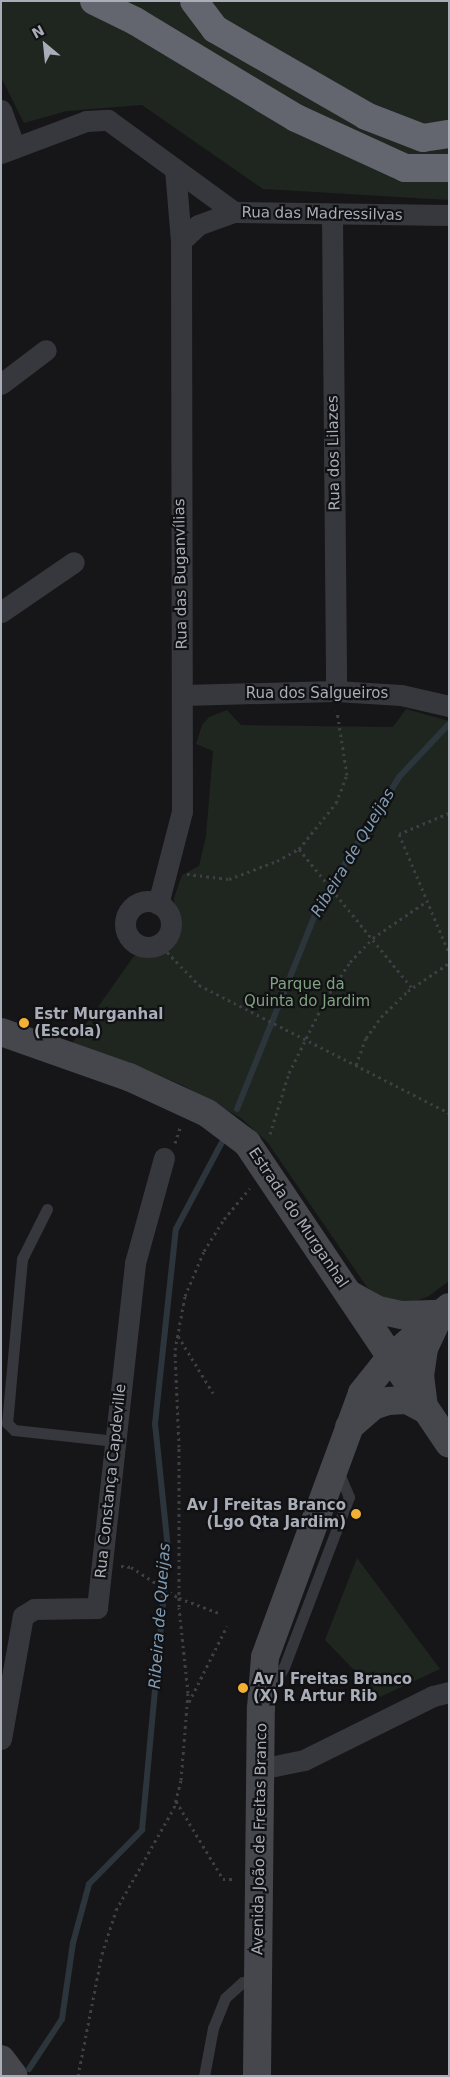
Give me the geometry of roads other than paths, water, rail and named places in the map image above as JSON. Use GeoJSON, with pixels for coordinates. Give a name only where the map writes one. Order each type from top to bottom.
{"type":"FeatureCollection","features":[{"type":"Feature","properties":{"kind":"highway"},"geometry":{"type":"LineString","coordinates":[[94,1],[135,21],[296,118],[405,168],[449,168]]}},
{"type":"Feature","properties":{"kind":"highway"},"geometry":{"type":"LineString","coordinates":[[194,1],[215,29],[366,116],[423,138],[449,134]]}},
{"type":"Feature","properties":{"kind":"street"},"geometry":{"type":"LineString","coordinates":[[1,110],[8,150],[97,118],[117,125],[234,212]]}},
{"type":"Feature","properties":{"kind":"street","name":"Rua das Buganvílias"},"geometry":{"type":"LineString","coordinates":[[158,904],[182,811],[183,695],[180,595],[181,241],[175,169]]}},
{"type":"Feature","properties":{"kind":"street","name":"Rua das Madressilvas"},"geometry":{"type":"LineString","coordinates":[[181,241],[198,225],[234,212],[332,215],[449,215]]}},
{"type":"Feature","properties":{"kind":"street","name":"Rua dos Lilazes"},"geometry":{"type":"LineString","coordinates":[[332,215],[336,691]]}},
{"type":"Feature","properties":{"kind":"street"},"geometry":{"type":"LineString","coordinates":[[1,384],[46,350]]}},
{"type":"Feature","properties":{"kind":"street"},"geometry":{"type":"LineString","coordinates":[[1,612],[74,562]]}},
{"type":"Feature","properties":{"kind":"street","name":"Rua dos Salgueiros"},"geometry":{"type":"LineString","coordinates":[[183,695],[336,691],[402,695],[449,706]]}},
{"type":"Feature","properties":{"kind":"street"},"geometry":{"type":"LineString","coordinates":[[136,904],[158,904],[169,914],[171,922],[163,942],[156,946],[141,946],[129,938],[125,923],[136,904]]}},
{"type":"Feature","properties":{"kind":"street","name":"Estrada do Murganhal"},"geometry":{"type":"LineString","coordinates":[[1,1032],[129,1077],[207,1113],[247,1143],[349,1294],[389,1359],[449,1444]]}},
{"type":"Feature","properties":{"kind":"street","name":"Rua Constança Capdeville"},"geometry":{"type":"LineString","coordinates":[[1,1739],[23,1616],[34,1610],[97,1608],[135,1263],[164,1158]]}},
{"type":"Feature","properties":{"kind":"street"},"geometry":{"type":"LineString","coordinates":[[349,1294],[378,1310],[402,1315],[444,1310]]}},
{"type":"Feature","properties":{"kind":"street"},"geometry":{"type":"LineString","coordinates":[[424,1409],[420,1375],[424,1348],[444,1310]]}},
{"type":"Feature","properties":{"kind":"street","name":"Avenida João de Freitas Branco"},"geometry":{"type":"LineString","coordinates":[[257,2076],[261,1708],[266,1657],[362,1393],[389,1359],[444,1310]]}},
{"type":"Feature","properties":{"kind":"street"},"geometry":{"type":"LineString","coordinates":[[348,1428],[374,1406],[388,1401],[407,1400],[424,1409]]}},
{"type":"Feature","properties":{"kind":"street"},"geometry":{"type":"LineString","coordinates":[[260,1768],[304,1760],[433,1696],[449,1692]]}},
{"type":"Feature","properties":{"kind":"street"},"geometry":{"type":"LineString","coordinates":[[1,2060],[14,2076]]}},
{"type":"Feature","properties":{"kind":"lane"},"geometry":{"type":"LineString","coordinates":[[47,1209],[22,1259],[8,1423],[14,1430],[116,1441]]}},
{"type":"Feature","properties":{"kind":"lane"},"geometry":{"type":"LineString","coordinates":[[204,2076],[214,2028],[225,1998],[243,1982],[258,1980]]}},
{"type":"Feature","properties":{"kind":"waterway","name":"Ribeira de Queijas"},"geometry":{"type":"LineString","coordinates":[[237,1109],[318,907],[400,776],[449,724]]}},
{"type":"Feature","properties":{"kind":"waterway","name":"Ribeira de Queijas"},"geometry":{"type":"LineString","coordinates":[[29,2069],[62,2019],[73,1943],[89,1884],[142,1830],[168,1549],[155,1424],[176,1229],[222,1142]]}},
{"type":"Feature","properties":{"kind":"place","name":"Estr Murganhal (Escola)"},"geometry":{"type":"Point","coordinates":[24,1023]}},
{"type":"Feature","properties":{"kind":"place","name":"Av J Freitas Branco (Lgo Qta Jardim)"},"geometry":{"type":"Point","coordinates":[356,1514]}},
{"type":"Feature","properties":{"kind":"place","name":"Av J Freitas Branco (X) R Artur Rib"},"geometry":{"type":"Point","coordinates":[243,1688]}},
{"type":"Feature","properties":{"kind":"park label","name":"Parque da Quinta do Jardim"},"geometry":{"type":"Point","coordinates":[307,992]}}]}
